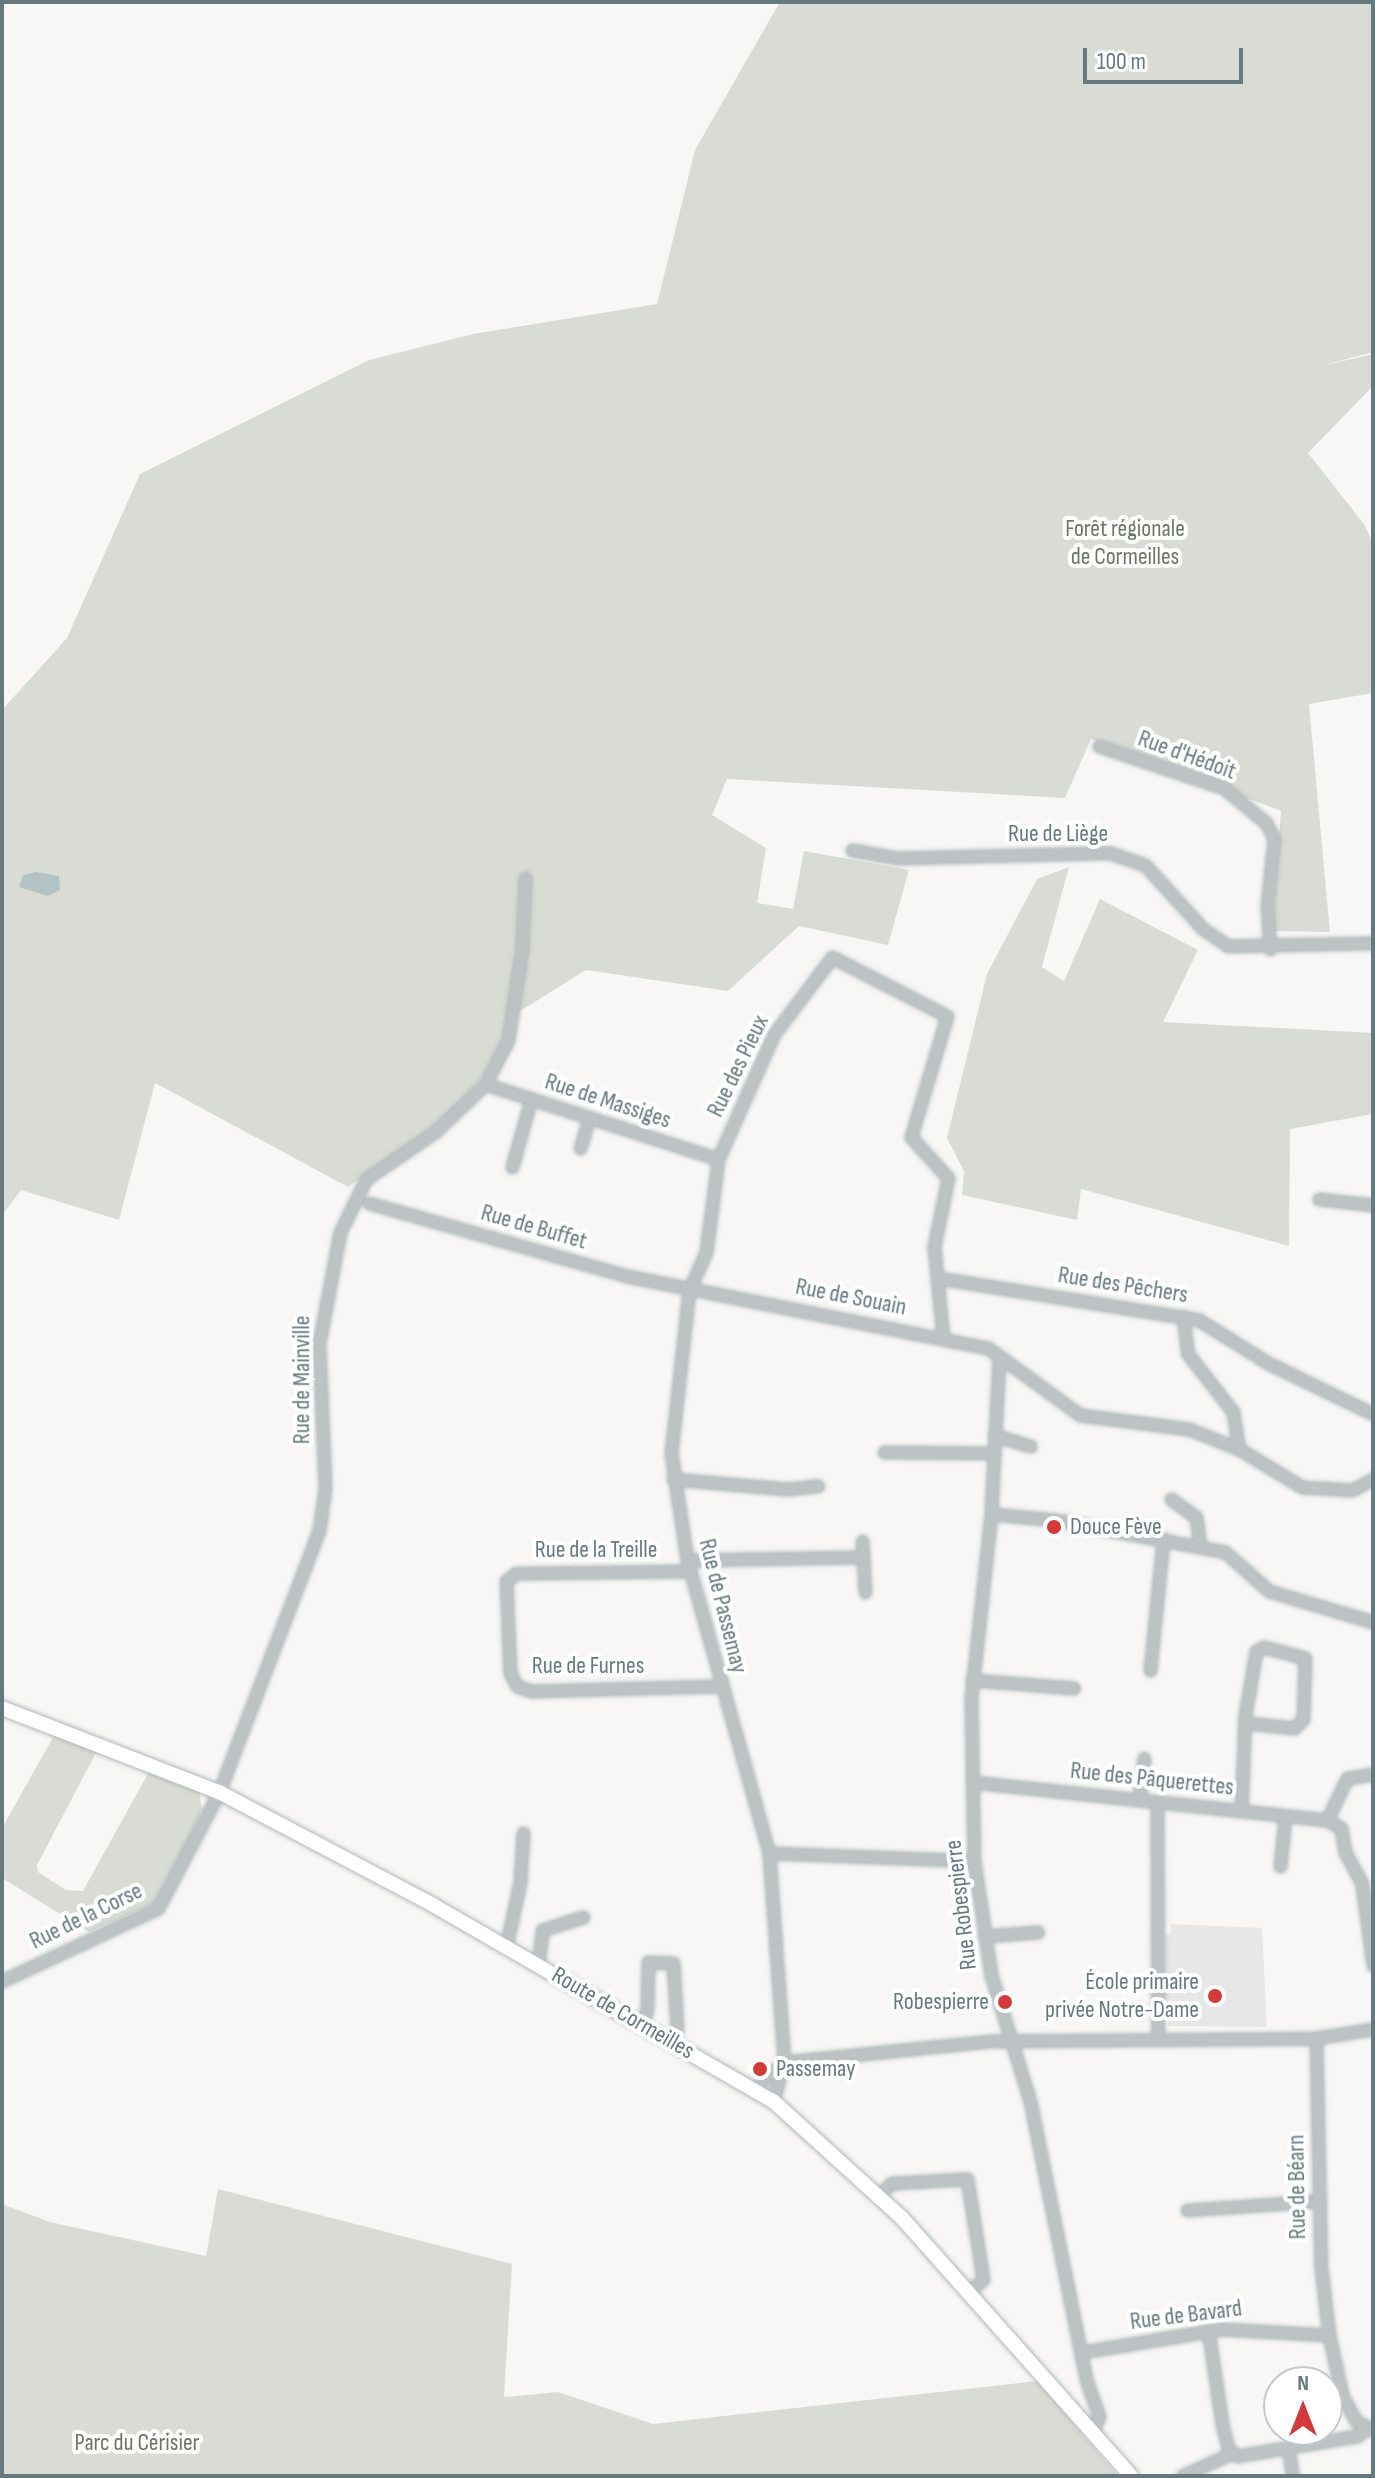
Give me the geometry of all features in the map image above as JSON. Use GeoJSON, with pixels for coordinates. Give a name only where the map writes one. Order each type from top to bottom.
{"type":"FeatureCollection","features":[{"type":"Feature","properties":{"kind":"main road","name":"Route de Cormeilles"},"geometry":{"type":"LineString","coordinates":[[2,1708],[219,1792],[506,1947],[773,2101],[879,2195],[1131,2476]]}},
{"type":"Feature","properties":{"kind":"street","name":"Rue d'Hédoit"},"geometry":{"type":"LineString","coordinates":[[1099,746],[1224,788],[1266,823],[1274,838],[1267,906],[1270,949]]}},
{"type":"Feature","properties":{"kind":"street","name":"Rue de Liège"},"geometry":{"type":"LineString","coordinates":[[852,850],[898,858],[1110,853],[1145,865],[1220,943],[1270,949],[1373,943]]}},
{"type":"Feature","properties":{"kind":"street","name":"Rue de Mainville"},"geometry":{"type":"LineString","coordinates":[[219,1792],[319,1530],[325,1488],[319,1343],[340,1232],[366,1179],[436,1131],[485,1084],[508,1040],[522,949],[525,878]]}},
{"type":"Feature","properties":{"kind":"street","name":"Rue des Pieux"},"geometry":{"type":"LineString","coordinates":[[718,1159],[774,1034],[832,957],[947,1016],[911,1137],[948,1178],[934,1246],[938,1278]]}},
{"type":"Feature","properties":{"kind":"street","name":"Rue de Massiges"},"geometry":{"type":"LineString","coordinates":[[485,1084],[718,1159]]}},
{"type":"Feature","properties":{"kind":"street"},"geometry":{"type":"LineString","coordinates":[[512,1167],[531,1099]]}},
{"type":"Feature","properties":{"kind":"street"},"geometry":{"type":"LineString","coordinates":[[580,1148],[589,1118]]}},
{"type":"Feature","properties":{"kind":"street","name":"Rue de Passemay"},"geometry":{"type":"LineString","coordinates":[[718,1159],[706,1252],[689,1290],[673,1479],[689,1566],[719,1686],[769,1853],[784,2062],[773,2101]]}},
{"type":"Feature","properties":{"kind":"street"},"geometry":{"type":"LineString","coordinates":[[1319,1199],[1373,1205]]}},
{"type":"Feature","properties":{"kind":"street","name":"Rue de Buffet"},"geometry":{"type":"LineString","coordinates":[[369,1203],[689,1290]]}},
{"type":"Feature","properties":{"kind":"street","name":"Rue des Pêchers"},"geometry":{"type":"LineString","coordinates":[[938,1278],[1199,1320],[1268,1363],[1373,1414]]}},
{"type":"Feature","properties":{"kind":"street"},"geometry":{"type":"LineString","coordinates":[[938,1278],[943,1337]]}},
{"type":"Feature","properties":{"kind":"street","name":"Rue de Souain"},"geometry":{"type":"LineString","coordinates":[[689,1290],[988,1348],[999,1359],[1080,1415],[1148,1420],[1239,1449],[1302,1487],[1352,1490],[1373,1479]]}},
{"type":"Feature","properties":{"kind":"street"},"geometry":{"type":"LineString","coordinates":[[1183,1316],[1188,1354],[1233,1412],[1239,1449]]}},
{"type":"Feature","properties":{"kind":"street","name":"Rue Robespierre"},"geometry":{"type":"LineString","coordinates":[[999,1359],[991,1514],[972,1680],[974,1861],[984,1936],[1030,2101],[1082,2352],[1099,2416],[1093,2432]]}},
{"type":"Feature","properties":{"kind":"street"},"geometry":{"type":"LineString","coordinates":[[994,1435],[1030,1446]]}},
{"type":"Feature","properties":{"kind":"street"},"geometry":{"type":"LineString","coordinates":[[884,1452],[994,1453]]}},
{"type":"Feature","properties":{"kind":"street"},"geometry":{"type":"LineString","coordinates":[[673,1479],[787,1489],[818,1486]]}},
{"type":"Feature","properties":{"kind":"street"},"geometry":{"type":"LineString","coordinates":[[1171,1499],[1196,1517],[1200,1545]]}},
{"type":"Feature","properties":{"kind":"street"},"geometry":{"type":"LineString","coordinates":[[991,1514],[1200,1545],[1225,1552],[1269,1591],[1373,1622]]}},
{"type":"Feature","properties":{"kind":"street"},"geometry":{"type":"LineString","coordinates":[[1150,1670],[1163,1539]]}},
{"type":"Feature","properties":{"kind":"street"},"geometry":{"type":"LineString","coordinates":[[862,1541],[865,1592]]}},
{"type":"Feature","properties":{"kind":"street"},"geometry":{"type":"LineString","coordinates":[[689,1566],[863,1557]]}},
{"type":"Feature","properties":{"kind":"street","name":"Rue de la Treille"},"geometry":{"type":"LineString","coordinates":[[507,1629],[506,1581],[516,1573],[689,1566]]}},
{"type":"Feature","properties":{"kind":"street","name":"Rue de Furnes"},"geometry":{"type":"LineString","coordinates":[[507,1629],[510,1673],[517,1686],[531,1691],[719,1686]]}},
{"type":"Feature","properties":{"kind":"street"},"geometry":{"type":"LineString","coordinates":[[1241,1811],[1247,1723],[1256,1651],[1264,1647],[1305,1658],[1303,1719],[1294,1728],[1247,1723]]}},
{"type":"Feature","properties":{"kind":"street"},"geometry":{"type":"LineString","coordinates":[[972,1680],[1074,1688]]}},
{"type":"Feature","properties":{"kind":"street"},"geometry":{"type":"LineString","coordinates":[[1139,1800],[1144,1758]]}},
{"type":"Feature","properties":{"kind":"street"},"geometry":{"type":"LineString","coordinates":[[1373,1774],[1347,1778],[1327,1820],[1341,1828],[1345,1852],[1362,1884],[1371,1922],[1373,1965]]}},
{"type":"Feature","properties":{"kind":"street","name":"Rue des Pâquerettes"},"geometry":{"type":"LineString","coordinates":[[972,1782],[1327,1820]]}},
{"type":"Feature","properties":{"kind":"street","name":"Rue de la Corse"},"geometry":{"type":"LineString","coordinates":[[2,1981],[158,1908],[219,1792]]}},
{"type":"Feature","properties":{"kind":"street"},"geometry":{"type":"LineString","coordinates":[[1157,1802],[1158,2037]]}},
{"type":"Feature","properties":{"kind":"street"},"geometry":{"type":"LineString","coordinates":[[1280,1866],[1285,1817]]}},
{"type":"Feature","properties":{"kind":"street"},"geometry":{"type":"LineString","coordinates":[[506,1947],[520,1882],[523,1833]]}},
{"type":"Feature","properties":{"kind":"street"},"geometry":{"type":"LineString","coordinates":[[769,1853],[974,1861]]}},
{"type":"Feature","properties":{"kind":"street"},"geometry":{"type":"LineString","coordinates":[[538,1965],[542,1930],[583,1917]]}},
{"type":"Feature","properties":{"kind":"street"},"geometry":{"type":"LineString","coordinates":[[984,1936],[1038,1932]]}},
{"type":"Feature","properties":{"kind":"street"},"geometry":{"type":"LineString","coordinates":[[641,2023],[647,2010],[648,1962],[673,1963],[677,2029],[673,2041]]}},
{"type":"Feature","properties":{"kind":"street"},"geometry":{"type":"LineString","coordinates":[[753,2089],[784,2062],[1012,2042],[1158,2037],[1316,2038],[1373,2029]]}},
{"type":"Feature","properties":{"kind":"street","name":"Rue de Béarn"},"geometry":{"type":"LineString","coordinates":[[1316,2038],[1320,2201],[1329,2335]]}},
{"type":"Feature","properties":{"kind":"street"},"geometry":{"type":"LineString","coordinates":[[879,2195],[892,2183],[967,2179],[983,2279],[968,2293]]}},
{"type":"Feature","properties":{"kind":"street"},"geometry":{"type":"LineString","coordinates":[[1187,2210],[1320,2201]]}},
{"type":"Feature","properties":{"kind":"street"},"geometry":{"type":"LineString","coordinates":[[1208,2330],[1217,2401],[1232,2453]]}},
{"type":"Feature","properties":{"kind":"street","name":"Rue de Bavard"},"geometry":{"type":"LineString","coordinates":[[1082,2352],[1208,2330],[1329,2335]]}},
{"type":"Feature","properties":{"kind":"street"},"geometry":{"type":"LineString","coordinates":[[1329,2335],[1342,2395],[1356,2421],[1370,2429]]}},
{"type":"Feature","properties":{"kind":"street"},"geometry":{"type":"LineString","coordinates":[[1182,2476],[1232,2453],[1249,2456],[1357,2436],[1370,2429]]}},
{"type":"Feature","properties":{"kind":"street"},"geometry":{"type":"LineString","coordinates":[[1288,2449],[1293,2476]]}},
{"type":"Feature","properties":{"kind":"shaded area"},"geometry":{"type":"Polygon","coordinates":[[[36,872],[59,876],[60,890],[48,896],[19,887],[23,875],[36,872]]]}},
{"type":"Feature","properties":{"kind":"shaded area","name":"École primaire privée Notre-Dame"},"geometry":{"type":"Polygon","coordinates":[[[1171,1924],[1262,1928],[1267,2027],[1168,2026],[1168,2017],[1163,2016],[1165,1935],[1170,1935],[1171,1924]]]}},
{"type":"Feature","properties":{"kind":"green space","name":"Forêt régionale de Cormeilles"},"geometry":{"type":"Polygon","coordinates":[[[780,2],[1373,2],[1373,352],[1317,367],[1373,354],[1373,386],[1308,453],[1364,524],[1373,543],[1373,693],[1309,704],[1330,932],[1272,931],[1281,811],[1091,739],[1065,798],[727,779],[712,815],[766,848],[757,903],[793,909],[804,851],[909,870],[888,945],[799,926],[728,991],[586,970],[517,1013],[485,1075],[440,1122],[348,1187],[155,1083],[119,1220],[21,1190],[2,1215],[2,710],[67,638],[140,474],[369,360],[473,334],[657,304],[695,150],[780,2]]]}},
{"type":"Feature","properties":{"kind":"green space"},"geometry":{"type":"Polygon","coordinates":[[[1069,867],[1042,967],[1064,981],[1100,899],[1198,950],[1163,1022],[1373,1033],[1373,1114],[1290,1129],[1289,1246],[1081,1189],[1077,1220],[962,1195],[964,1171],[947,1138],[987,974],[1037,879],[1069,867]]]}},
{"type":"Feature","properties":{"kind":"green space"},"geometry":{"type":"Polygon","coordinates":[[[55,1734],[98,1749],[37,1865],[38,1872],[66,1890],[83,1891],[150,1770],[199,1791],[202,1809],[161,1900],[89,1932],[2,1878],[2,1828],[55,1734]]]}},
{"type":"Feature","properties":{"kind":"green space","name":"Parc du Cérisier"},"geometry":{"type":"Polygon","coordinates":[[[218,2189],[512,2264],[504,2397],[558,2392],[653,2424],[1037,2381],[1118,2476],[2,2476],[2,2204],[50,2222],[206,2256],[218,2189]]]}},
{"type":"Feature","properties":{"kind":"place","name":"Douce Fève"},"geometry":{"type":"Point","coordinates":[1054,1527]}},
{"type":"Feature","properties":{"kind":"place","name":"École primaire privée Notre-Dame"},"geometry":{"type":"Point","coordinates":[1215,1996]}},
{"type":"Feature","properties":{"kind":"place","name":"Robespierre"},"geometry":{"type":"Point","coordinates":[1005,2002]}},
{"type":"Feature","properties":{"kind":"place","name":"Passemay"},"geometry":{"type":"Point","coordinates":[760,2069]}}]}
